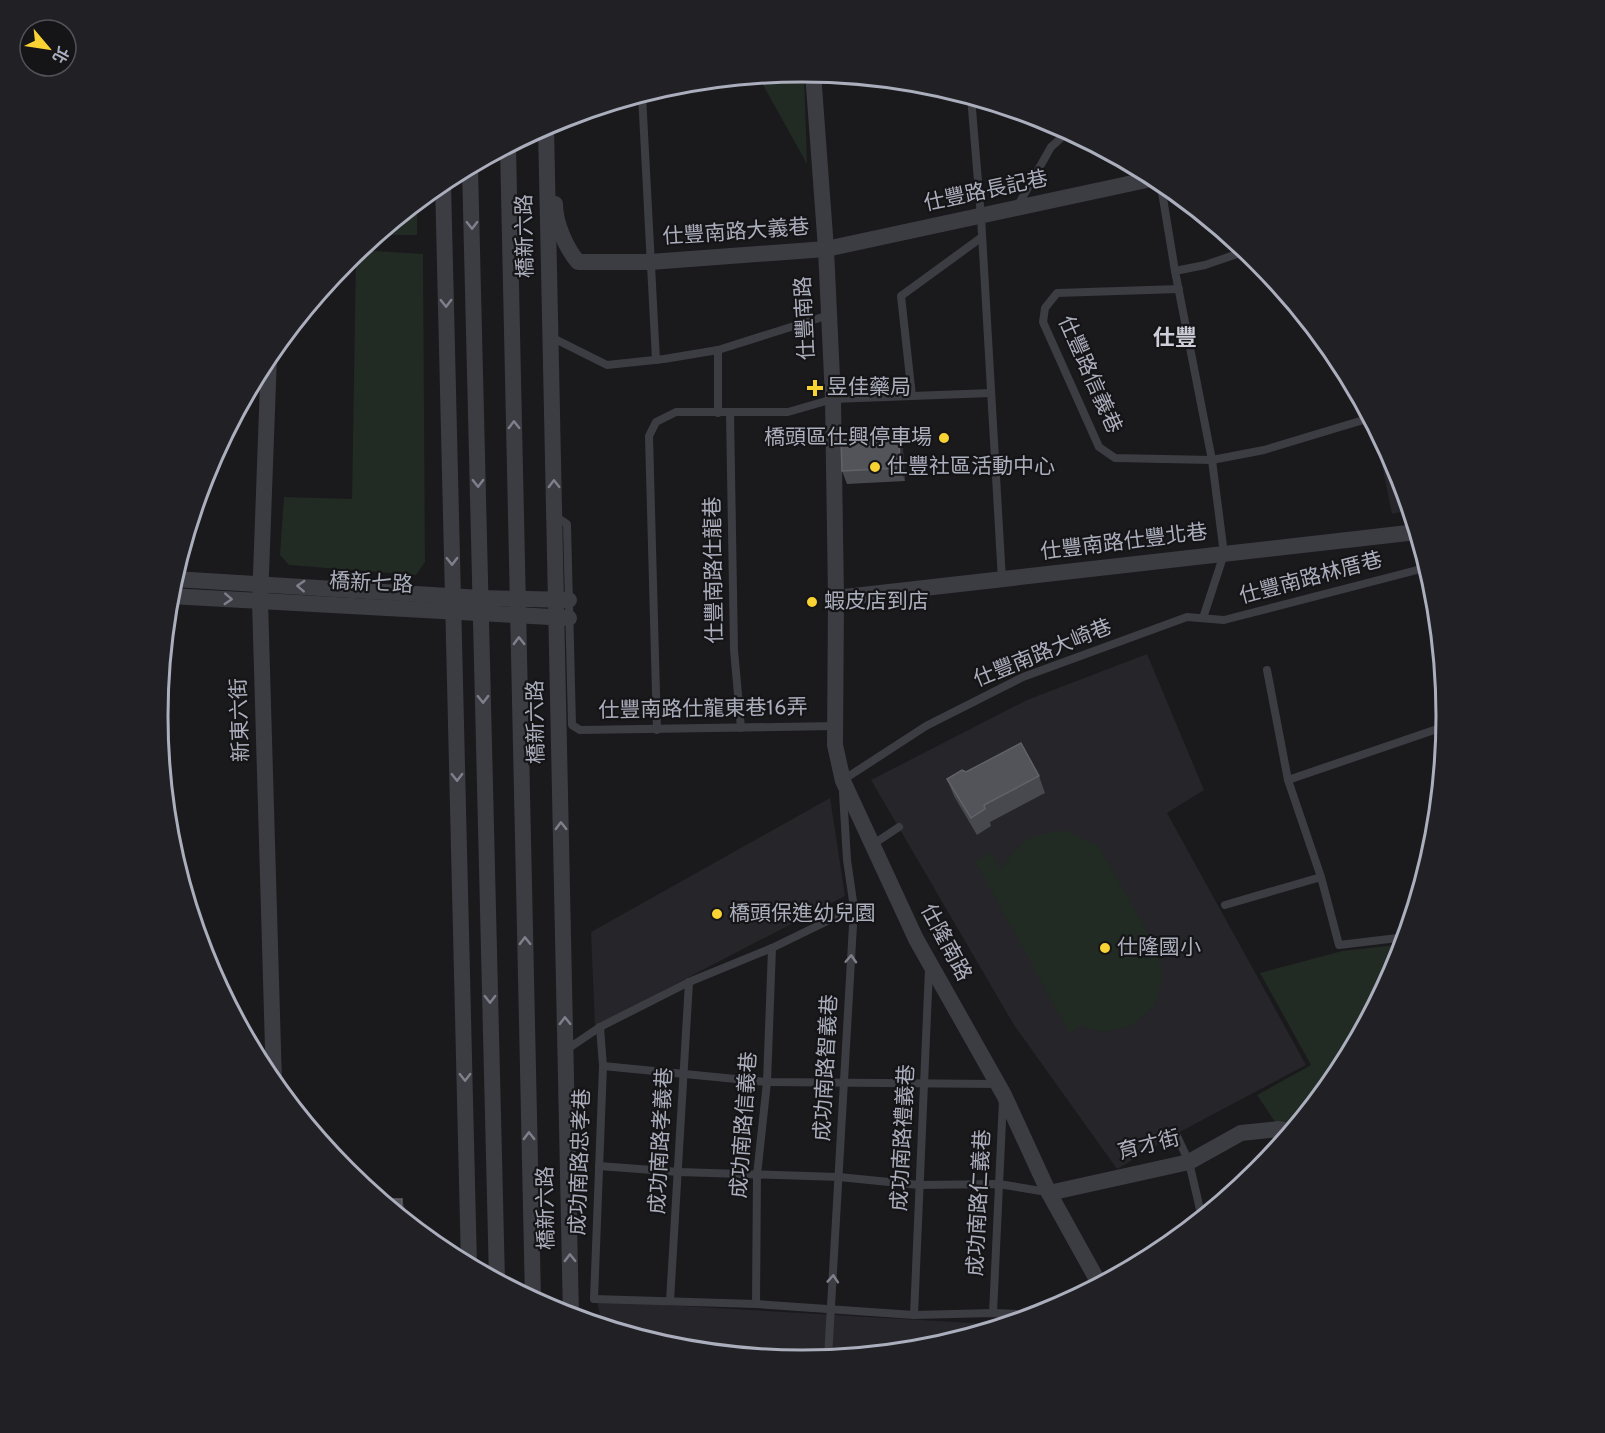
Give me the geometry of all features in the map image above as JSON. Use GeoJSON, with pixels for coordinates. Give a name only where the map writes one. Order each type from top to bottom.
{"type":"FeatureCollection","features":[{"type":"Feature","properties":{"kind":"street","name":"仕豐南路"},"geometry":{"type":"LineString","coordinates":[[814,83],[826,249],[833,399],[837,597]]}},
{"type":"Feature","properties":{"kind":"street","name":"仕豐南路大義巷"},"geometry":{"type":"LineString","coordinates":[[553,134],[555,213],[571,254],[578,262],[650,262],[826,249]]}},
{"type":"Feature","properties":{"kind":"street","name":"橋新六路"},"geometry":{"type":"LineString","coordinates":[[546,137],[555,516],[563,609],[566,1050],[572,1307]]}},
{"type":"Feature","properties":{"kind":"street","name":"橋新六路"},"geometry":{"type":"LineString","coordinates":[[508,155],[533,1290]]}},
{"type":"Feature","properties":{"kind":"street"},"geometry":{"type":"LineString","coordinates":[[470,177],[497,1272]]}},
{"type":"Feature","properties":{"kind":"street","name":"仕豐路長記巷"},"geometry":{"type":"LineString","coordinates":[[826,249],[1144,182]]}},
{"type":"Feature","properties":{"kind":"street"},"geometry":{"type":"LineString","coordinates":[[443,194],[469,1256]]}},
{"type":"Feature","properties":{"kind":"street","name":"新東六街"},"geometry":{"type":"LineString","coordinates":[[268,375],[260,593],[274,1067]]}},
{"type":"Feature","properties":{"kind":"street","name":"仕豐南路仕豐北巷"},"geometry":{"type":"LineString","coordinates":[[837,597],[1409,533]]}},
{"type":"Feature","properties":{"kind":"street","name":"橋新七路"},"geometry":{"type":"LineString","coordinates":[[184,581],[260,593]]}},
{"type":"Feature","properties":{"kind":"street","name":"橋新七路"},"geometry":{"type":"LineString","coordinates":[[181,596],[260,593],[563,609]]}},
{"type":"Feature","properties":{"kind":"street","name":"仕隆南路"},"geometry":{"type":"LineString","coordinates":[[837,597],[835,745],[843,781],[916,939],[1000,1090],[1049,1193],[1096,1278]]}},
{"type":"Feature","properties":{"kind":"street","name":"育才街"},"geometry":{"type":"LineString","coordinates":[[1049,1193],[1189,1162],[1241,1133],[1283,1130]]}},
{"type":"Feature","properties":{"kind":"lane"},"geometry":{"type":"LineString","coordinates":[[642,103],[656,360]]}},
{"type":"Feature","properties":{"kind":"lane"},"geometry":{"type":"LineString","coordinates":[[972,105],[981,216],[1002,580]]}},
{"type":"Feature","properties":{"kind":"lane"},"geometry":{"type":"LineString","coordinates":[[1017,208],[1051,147],[1061,138]]}},
{"type":"Feature","properties":{"kind":"lane"},"geometry":{"type":"LineString","coordinates":[[1161,193],[1212,460],[1224,554],[1203,618]]}},
{"type":"Feature","properties":{"kind":"lane"},"geometry":{"type":"LineString","coordinates":[[912,396],[901,296],[982,237]]}},
{"type":"Feature","properties":{"kind":"lane"},"geometry":{"type":"LineString","coordinates":[[1175,271],[1205,265],[1236,254]]}},
{"type":"Feature","properties":{"kind":"lane","name":"仕豐路信義巷"},"geometry":{"type":"LineString","coordinates":[[1179,289],[1057,293],[1045,308],[1043,322],[1099,447],[1116,458],[1212,460]]}},
{"type":"Feature","properties":{"kind":"lane"},"geometry":{"type":"LineString","coordinates":[[550,337],[607,365],[718,350],[829,315]]}},
{"type":"Feature","properties":{"kind":"lane"},"geometry":{"type":"LineString","coordinates":[[718,350],[718,413]]}},
{"type":"Feature","properties":{"kind":"lane"},"geometry":{"type":"LineString","coordinates":[[657,730],[649,436],[656,422],[676,412],[788,412],[833,399],[991,393]]}},
{"type":"Feature","properties":{"kind":"lane","name":"仕豐南路仕龍巷"},"geometry":{"type":"LineString","coordinates":[[730,412],[734,650],[741,728]]}},
{"type":"Feature","properties":{"kind":"lane"},"geometry":{"type":"LineString","coordinates":[[1212,460],[1264,450],[1362,418]]}},
{"type":"Feature","properties":{"kind":"lane","name":"仕豐南路林厝巷"},"geometry":{"type":"LineString","coordinates":[[1203,618],[1224,620],[1419,570]]}},
{"type":"Feature","properties":{"kind":"lane","name":"仕豐南路仕龍東巷16弄"},"geometry":{"type":"LineString","coordinates":[[563,609],[572,725],[580,730],[836,726]]}},
{"type":"Feature","properties":{"kind":"lane","name":"仕豐南路大崎巷"},"geometry":{"type":"LineString","coordinates":[[843,781],[926,726],[1023,677],[1187,617],[1203,618]]}},
{"type":"Feature","properties":{"kind":"lane"},"geometry":{"type":"LineString","coordinates":[[1267,670],[1288,780],[1321,877],[1339,945],[1396,938]]}},
{"type":"Feature","properties":{"kind":"lane"},"geometry":{"type":"LineString","coordinates":[[1288,780],[1436,730]]}},
{"type":"Feature","properties":{"kind":"lane","name":"成功南路智義巷"},"geometry":{"type":"LineString","coordinates":[[829,1349],[854,908],[848,860],[843,781]]}},
{"type":"Feature","properties":{"kind":"lane"},"geometry":{"type":"LineString","coordinates":[[872,845],[899,827]]}},
{"type":"Feature","properties":{"kind":"lane"},"geometry":{"type":"LineString","coordinates":[[1225,905],[1321,877]]}},
{"type":"Feature","properties":{"kind":"lane"},"geometry":{"type":"LineString","coordinates":[[566,1050],[600,1027],[689,982],[772,948],[854,908]]}},
{"type":"Feature","properties":{"kind":"lane","name":"成功南路信義巷"},"geometry":{"type":"LineString","coordinates":[[756,1304],[757,1175],[767,1082],[772,948]]}},
{"type":"Feature","properties":{"kind":"lane","name":"成功南路禮義巷"},"geometry":{"type":"LineString","coordinates":[[914,1315],[930,963]]}},
{"type":"Feature","properties":{"kind":"lane","name":"成功南路孝義巷"},"geometry":{"type":"LineString","coordinates":[[670,1301],[689,982]]}},
{"type":"Feature","properties":{"kind":"lane","name":"成功南路忠孝巷"},"geometry":{"type":"LineString","coordinates":[[600,1027],[603,1066],[594,1299],[670,1301]]}},
{"type":"Feature","properties":{"kind":"lane"},"geometry":{"type":"LineString","coordinates":[[603,1066],[685,1072],[767,1082],[926,1082],[1000,1090]]}},
{"type":"Feature","properties":{"kind":"lane","name":"成功南路仁義巷"},"geometry":{"type":"LineString","coordinates":[[993,1313],[999,1184],[1000,1090]]}},
{"type":"Feature","properties":{"kind":"lane"},"geometry":{"type":"LineString","coordinates":[[1176,1134],[1189,1162],[1200,1210]]}},
{"type":"Feature","properties":{"kind":"lane"},"geometry":{"type":"LineString","coordinates":[[599,1166],[679,1172],[839,1178],[919,1185],[999,1184],[1049,1193]]}},
{"type":"Feature","properties":{"kind":"lane"},"geometry":{"type":"LineString","coordinates":[[670,1301],[756,1304],[914,1315],[1014,1314]]}},
{"type":"Feature","properties":{"kind":"shaded area"},"geometry":{"type":"Polygon","coordinates":[[[804,82],[807,164],[762,84],[804,82]]]}},
{"type":"Feature","properties":{"kind":"shaded area"},"geometry":{"type":"Polygon","coordinates":[[[417,214],[417,235],[390,235],[417,214]]]}},
{"type":"Feature","properties":{"kind":"shaded area"},"geometry":{"type":"Polygon","coordinates":[[[372,251],[423,254],[425,562],[416,575],[289,565],[280,555],[284,497],[352,499],[356,266],[372,251]]]}},
{"type":"Feature","properties":{"kind":"shaded area"},"geometry":{"type":"Polygon","coordinates":[[[1380,457],[1402,512],[1392,514],[1380,457]]]}},
{"type":"Feature","properties":{"kind":"shaded area","name":"仕隆國小"},"geometry":{"type":"Polygon","coordinates":[[[1147,654],[1204,790],[1167,813],[1306,1065],[1176,1134],[1117,1169],[1014,1025],[871,780],[1027,700],[1147,654]]]}},
{"type":"Feature","properties":{"kind":"shaded area","name":"橋頭保進幼兒園"},"geometry":{"type":"Polygon","coordinates":[[[830,798],[845,896],[595,1026],[591,932],[830,798]]]}},
{"type":"Feature","properties":{"kind":"shaded area"},"geometry":{"type":"Polygon","coordinates":[[[1067,831],[1099,846],[1160,954],[1162,977],[1160,992],[1154,1006],[1128,1027],[1101,1032],[1081,1026],[1069,1033],[975,861],[991,853],[1002,869],[1015,850],[1028,839],[1045,833],[1067,831]]]}},
{"type":"Feature","properties":{"kind":"shaded area"},"geometry":{"type":"Polygon","coordinates":[[[1393,945],[1371,997],[1330,1069],[1287,1124],[1275,1122],[1257,1095],[1311,1065],[1260,973],[1342,951],[1393,945]]]}},
{"type":"Feature","properties":{"kind":"shaded area"},"geometry":{"type":"Polygon","coordinates":[[[597,1301],[984,1324],[885,1345],[802,1350],[720,1345],[638,1329],[600,1317],[597,1301]]]}},
{"type":"Feature","properties":{"kind":"building"},"geometry":{"type":"Polygon","coordinates":[[[899,437],[900,468],[842,471],[841,440],[899,437]]]}},
{"type":"Feature","properties":{"kind":"building"},"geometry":{"type":"Polygon","coordinates":[[[1021,743],[1039,776],[984,805],[985,809],[971,818],[947,779],[962,770],[966,772],[1021,743]]]}},
{"type":"Feature","properties":{"kind":"building"},"geometry":{"type":"Polygon","coordinates":[[[392,1199],[402,1199],[402,1207],[392,1199]]]}},
{"type":"Feature","properties":{"kind":"place","name":"昱佳藥局"},"geometry":{"type":"Point","coordinates":[815,388]}},
{"type":"Feature","properties":{"kind":"place","name":"橋頭區仕興停車場"},"geometry":{"type":"Point","coordinates":[944,438]}},
{"type":"Feature","properties":{"kind":"place","name":"仕豐社區活動中心"},"geometry":{"type":"Point","coordinates":[875,467]}},
{"type":"Feature","properties":{"kind":"place","name":"蝦皮店到店"},"geometry":{"type":"Point","coordinates":[812,602]}},
{"type":"Feature","properties":{"kind":"place","name":"橋頭保進幼兒園"},"geometry":{"type":"Point","coordinates":[717,914]}},
{"type":"Feature","properties":{"kind":"place","name":"仕隆國小"},"geometry":{"type":"Point","coordinates":[1105,948]}},
{"type":"Feature","properties":{"kind":"district","name":"仕豐"},"geometry":{"type":"Point","coordinates":[1175,339]}}]}
